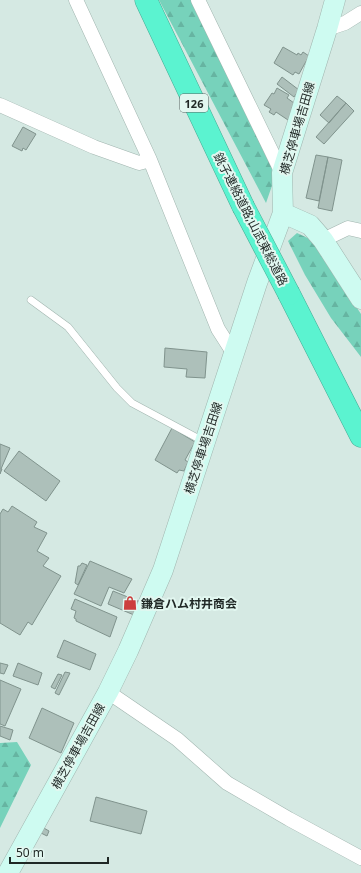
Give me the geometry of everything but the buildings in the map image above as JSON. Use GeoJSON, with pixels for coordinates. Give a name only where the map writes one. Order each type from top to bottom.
{"type":"FeatureCollection","features":[{"type":"Feature","properties":{"kind":"highway","name":"銚子連絡道路;山武東総道路"},"geometry":{"type":"LineString","coordinates":[[146,0],[243,206],[361,436]]}},
{"type":"Feature","properties":{"kind":"main road","name":"横芝停車場吉田線"},"geometry":{"type":"LineString","coordinates":[[8,873],[108,692],[128,651],[163,570],[257,283],[283,213],[282,173],[335,0]]}},
{"type":"Feature","properties":{"kind":"main road"},"geometry":{"type":"LineString","coordinates":[[283,213],[310,225],[323,240],[361,299]]}},
{"type":"Feature","properties":{"kind":"street"},"geometry":{"type":"LineString","coordinates":[[76,0],[150,160],[218,329],[234,354]]}},
{"type":"Feature","properties":{"kind":"street"},"geometry":{"type":"LineString","coordinates":[[198,0],[282,173]]}},
{"type":"Feature","properties":{"kind":"street"},"geometry":{"type":"LineString","coordinates":[[327,29],[345,23],[361,13]]}},
{"type":"Feature","properties":{"kind":"street"},"geometry":{"type":"LineString","coordinates":[[0,105],[94,147],[138,163],[150,160]]}},
{"type":"Feature","properties":{"kind":"street"},"geometry":{"type":"LineString","coordinates":[[323,240],[348,228],[361,231]]}},
{"type":"Feature","properties":{"kind":"street"},"geometry":{"type":"LineString","coordinates":[[108,692],[178,738],[227,783],[361,858]]}},
{"type":"Feature","properties":{"kind":"lane"},"geometry":{"type":"LineString","coordinates":[[31,300],[68,327],[117,388],[132,402],[205,442]]}},
{"type":"Feature","properties":{"kind":"green space"},"geometry":{"type":"Polygon","coordinates":[[[159,0],[191,0],[214,49],[266,149],[276,174],[266,203],[159,0]]]}},
{"type":"Feature","properties":{"kind":"green space"},"geometry":{"type":"Polygon","coordinates":[[[297,233],[312,240],[361,314],[361,357],[331,318],[305,275],[288,241],[297,233]]]}},
{"type":"Feature","properties":{"kind":"green space"},"geometry":{"type":"Polygon","coordinates":[[[17,742],[31,765],[0,828],[0,743],[17,742]]]}},
{"type":"Feature","properties":{"kind":"place","name":"鎌倉ハム村井商会"},"geometry":{"type":"Point","coordinates":[130,603]}}]}
